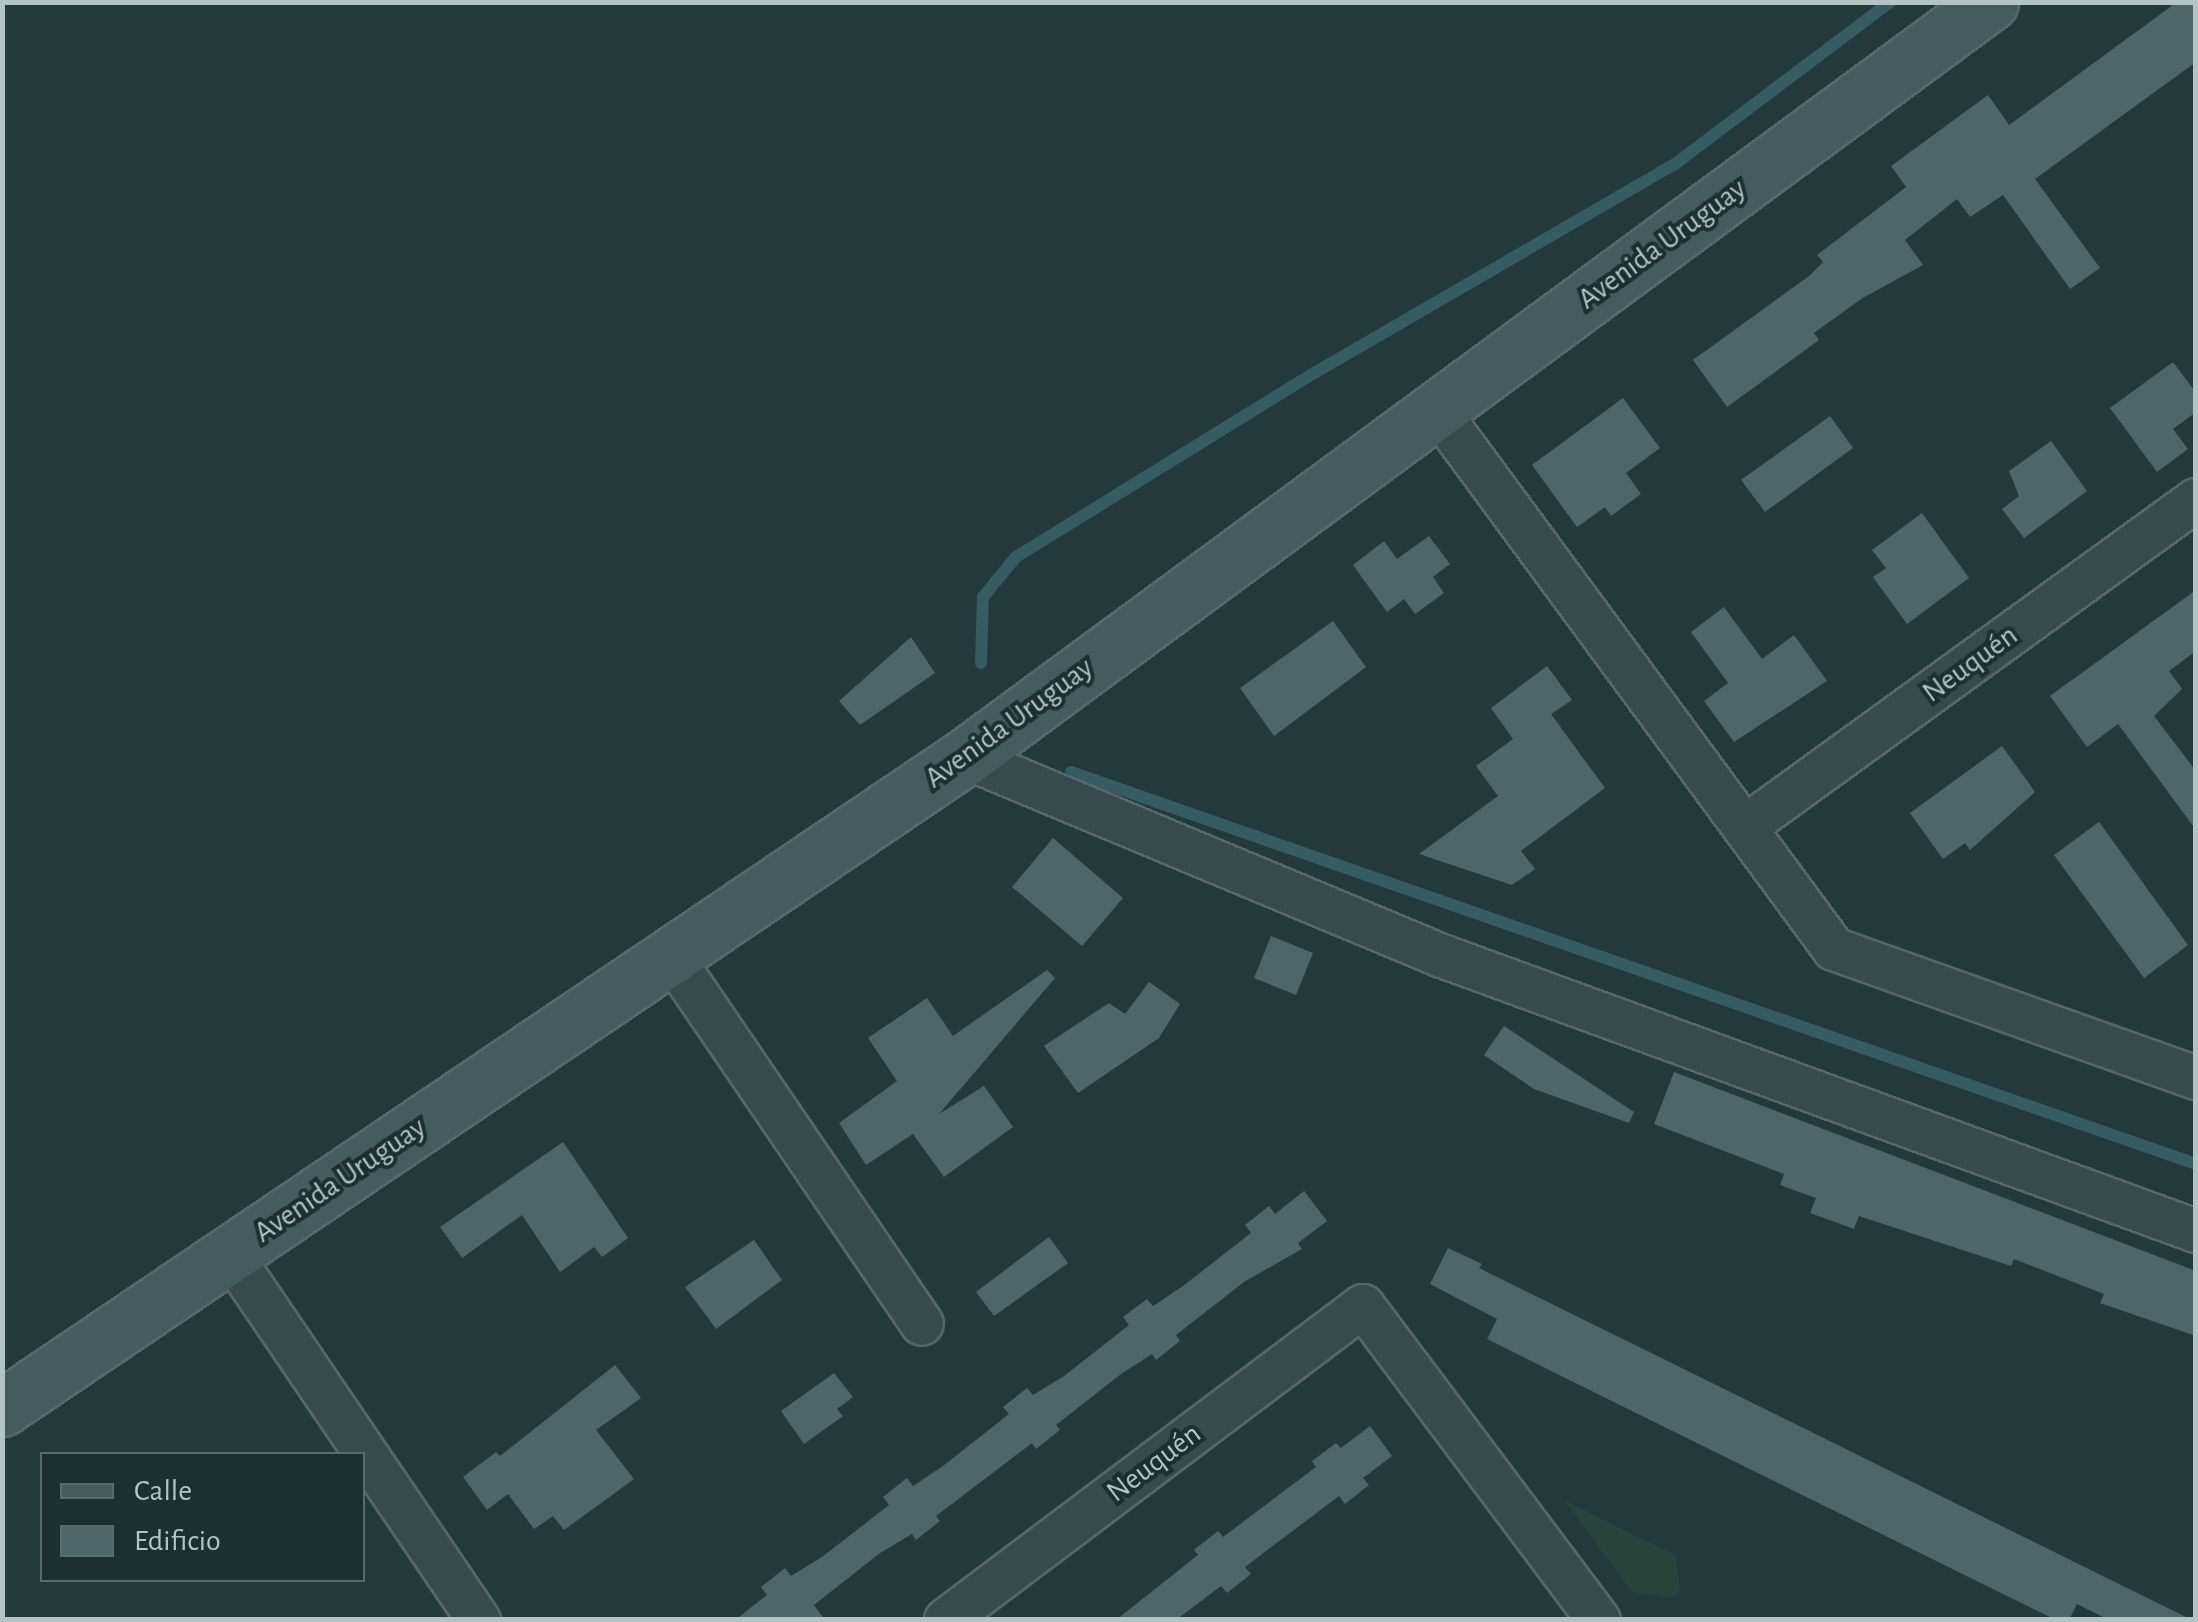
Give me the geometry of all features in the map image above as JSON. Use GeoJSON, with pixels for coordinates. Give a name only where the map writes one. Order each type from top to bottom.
{"type":"FeatureCollection","features":[{"type":"Feature","properties":{"kind":"main road","name":"Avenida Uruguay"},"geometry":{"type":"LineString","coordinates":[[2,1408],[965,757],[1990,2]]}},
{"type":"Feature","properties":{"kind":"street"},"geometry":{"type":"LineString","coordinates":[[1437,410],[1834,949],[2196,1078]]}},
{"type":"Feature","properties":{"kind":"street","name":"Neuquén"},"geometry":{"type":"LineString","coordinates":[[1744,828],[2196,500]]}},
{"type":"Feature","properties":{"kind":"street"},"geometry":{"type":"LineString","coordinates":[[965,757],[1442,956],[2196,1231]]}},
{"type":"Feature","properties":{"kind":"street"},"geometry":{"type":"LineString","coordinates":[[671,956],[922,1324]]}},
{"type":"Feature","properties":{"kind":"street"},"geometry":{"type":"LineString","coordinates":[[230,1254],[365,1452]]}},
{"type":"Feature","properties":{"kind":"street","name":"Neuquén"},"geometry":{"type":"LineString","coordinates":[[946,1620],[1362,1306],[1599,1620]]}},
{"type":"Feature","properties":{"kind":"street"},"geometry":{"type":"LineString","coordinates":[[365,1452],[479,1620]]}},
{"type":"Feature","properties":{"kind":"green space"},"geometry":{"type":"Polygon","coordinates":[[[1565,1501],[1676,1555],[1680,1591],[1672,1598],[1632,1592],[1565,1501]]]}},
{"type":"Feature","properties":{"kind":"building"},"geometry":{"type":"Polygon","coordinates":[[[2177,2],[2196,2],[2196,62],[2035,179],[2100,268],[2070,289],[2003,195],[1970,217],[1957,199],[1905,240],[1923,265],[1861,299],[1814,333],[1819,340],[1727,407],[1693,360],[1809,276],[1823,262],[1817,255],[1906,187],[1891,166],[1988,95],[2009,125],[2177,2]]]}},
{"type":"Feature","properties":{"kind":"building"},"geometry":{"type":"Polygon","coordinates":[[[2173,362],[2196,393],[2196,412],[2173,429],[2188,449],[2157,472],[2110,408],[2173,362]]]}},
{"type":"Feature","properties":{"kind":"building"},"geometry":{"type":"Polygon","coordinates":[[[1623,398],[1660,448],[1626,473],[1641,494],[1611,516],[1605,507],[1577,527],[1532,465],[1623,398]]]}},
{"type":"Feature","properties":{"kind":"building"},"geometry":{"type":"Polygon","coordinates":[[[1830,416],[1853,448],[1765,512],[1741,480],[1830,416]]]}},
{"type":"Feature","properties":{"kind":"building"},"geometry":{"type":"Polygon","coordinates":[[[2051,441],[2087,491],[2024,538],[2002,509],[2019,496],[2009,471],[2051,441]]]}},
{"type":"Feature","properties":{"kind":"building"},"geometry":{"type":"Polygon","coordinates":[[[1922,513],[1969,578],[1907,624],[1873,577],[1886,568],[1872,550],[1922,513]]]}},
{"type":"Feature","properties":{"kind":"building"},"geometry":{"type":"Polygon","coordinates":[[[1429,536],[1450,564],[1433,577],[1444,593],[1415,614],[1404,599],[1387,612],[1353,565],[1384,541],[1397,559],[1429,536]]]}},
{"type":"Feature","properties":{"kind":"building"},"geometry":{"type":"Polygon","coordinates":[[[2196,590],[2196,651],[2169,671],[2182,689],[2154,716],[2196,771],[2196,830],[2118,724],[2087,747],[2050,696],[2196,590]]]}},
{"type":"Feature","properties":{"kind":"building"},"geometry":{"type":"Polygon","coordinates":[[[1724,607],[1762,659],[1794,635],[1827,681],[1734,742],[1704,701],[1728,683],[1691,632],[1724,607]]]}},
{"type":"Feature","properties":{"kind":"building"},"geometry":{"type":"Polygon","coordinates":[[[1333,621],[1366,667],[1274,736],[1240,688],[1333,621]]]}},
{"type":"Feature","properties":{"kind":"building"},"geometry":{"type":"Polygon","coordinates":[[[911,637],[935,673],[860,725],[839,701],[911,637]]]}},
{"type":"Feature","properties":{"kind":"building"},"geometry":{"type":"Polygon","coordinates":[[[1547,666],[1572,700],[1551,714],[1605,788],[1521,851],[1535,869],[1512,885],[1419,854],[1498,796],[1476,766],[1513,739],[1491,708],[1547,666]]]}},
{"type":"Feature","properties":{"kind":"building"},"geometry":{"type":"Polygon","coordinates":[[[2002,746],[2035,792],[1970,850],[1965,843],[1943,859],[1910,813],[2002,746]]]}},
{"type":"Feature","properties":{"kind":"building"},"geometry":{"type":"Polygon","coordinates":[[[2099,822],[2188,945],[2144,978],[2054,855],[2099,822]]]}},
{"type":"Feature","properties":{"kind":"building"},"geometry":{"type":"Polygon","coordinates":[[[1053,838],[1123,898],[1082,946],[1012,887],[1053,838]]]}},
{"type":"Feature","properties":{"kind":"building"},"geometry":{"type":"Polygon","coordinates":[[[1271,936],[1313,953],[1296,995],[1254,978],[1271,936]]]}},
{"type":"Feature","properties":{"kind":"building"},"geometry":{"type":"Polygon","coordinates":[[[1047,970],[1055,978],[939,1114],[984,1086],[1013,1127],[944,1177],[913,1134],[866,1165],[839,1123],[897,1081],[868,1038],[927,998],[953,1036],[1047,970]]]}},
{"type":"Feature","properties":{"kind":"building"},"geometry":{"type":"Polygon","coordinates":[[[1149,982],[1180,1004],[1159,1038],[1078,1093],[1044,1046],[1109,1003],[1125,1014],[1149,982]]]}},
{"type":"Feature","properties":{"kind":"building"},"geometry":{"type":"Polygon","coordinates":[[[1504,1026],[1634,1112],[1629,1123],[1534,1089],[1484,1055],[1504,1026]]]}},
{"type":"Feature","properties":{"kind":"building"},"geometry":{"type":"Polygon","coordinates":[[[1674,1072],[2196,1271],[2196,1336],[2100,1303],[2104,1294],[2014,1259],[2011,1266],[1859,1216],[1854,1229],[1810,1213],[1816,1198],[1780,1185],[1784,1174],[1654,1124],[1674,1072]]]}},
{"type":"Feature","properties":{"kind":"building"},"geometry":{"type":"Polygon","coordinates":[[[563,1142],[628,1238],[602,1257],[594,1247],[560,1272],[522,1215],[462,1258],[440,1227],[563,1142]]]}},
{"type":"Feature","properties":{"kind":"building"},"geometry":{"type":"Polygon","coordinates":[[[1304,1191],[1327,1221],[1298,1243],[1302,1249],[1244,1282],[1176,1335],[1180,1341],[1156,1360],[1152,1354],[1121,1374],[1056,1425],[1060,1430],[1036,1449],[1032,1443],[936,1516],[940,1521],[916,1540],[912,1534],[880,1553],[814,1605],[825,1620],[735,1620],[767,1595],[761,1587],[785,1568],[791,1576],[822,1557],[889,1505],[883,1497],[907,1478],[913,1486],[943,1466],[1009,1414],[1003,1407],[1027,1388],[1033,1395],[1064,1376],[1129,1325],[1123,1317],[1147,1299],[1153,1306],[1183,1286],[1251,1233],[1245,1225],[1269,1206],[1275,1214],[1304,1191]]]}},
{"type":"Feature","properties":{"kind":"building"},"geometry":{"type":"Polygon","coordinates":[[[1049,1237],[1068,1263],[994,1316],[976,1292],[1049,1237]]]}},
{"type":"Feature","properties":{"kind":"building"},"geometry":{"type":"Polygon","coordinates":[[[754,1240],[782,1280],[716,1329],[685,1287],[754,1240]]]}},
{"type":"Feature","properties":{"kind":"building"},"geometry":{"type":"Polygon","coordinates":[[[1448,1248],[1482,1264],[1479,1268],[2192,1620],[2109,1620],[2077,1604],[2069,1620],[2056,1620],[1487,1339],[1497,1319],[1430,1284],[1448,1248]]]}},
{"type":"Feature","properties":{"kind":"building"},"geometry":{"type":"Polygon","coordinates":[[[615,1365],[641,1398],[596,1430],[634,1479],[564,1530],[553,1516],[534,1529],[508,1494],[487,1510],[463,1477],[496,1452],[500,1456],[615,1365]]]}},
{"type":"Feature","properties":{"kind":"building"},"geometry":{"type":"Polygon","coordinates":[[[834,1373],[853,1397],[837,1409],[843,1416],[804,1444],[781,1411],[834,1373]]]}},
{"type":"Feature","properties":{"kind":"building"},"geometry":{"type":"Polygon","coordinates":[[[1370,1426],[1392,1456],[1363,1478],[1369,1485],[1345,1504],[1339,1496],[1245,1567],[1251,1574],[1227,1593],[1221,1586],[1176,1620],[1116,1620],[1198,1555],[1194,1550],[1218,1531],[1223,1537],[1316,1467],[1312,1461],[1336,1443],[1341,1448],[1370,1426]]]}},
{"type":"Feature","properties":{"kind":"waterway"},"geometry":{"type":"LineString","coordinates":[[981,663],[983,597],[1016,557],[1309,376],[1675,164],[1890,2]]}},
{"type":"Feature","properties":{"kind":"waterway"},"geometry":{"type":"LineString","coordinates":[[1071,772],[2196,1164]]}}]}
